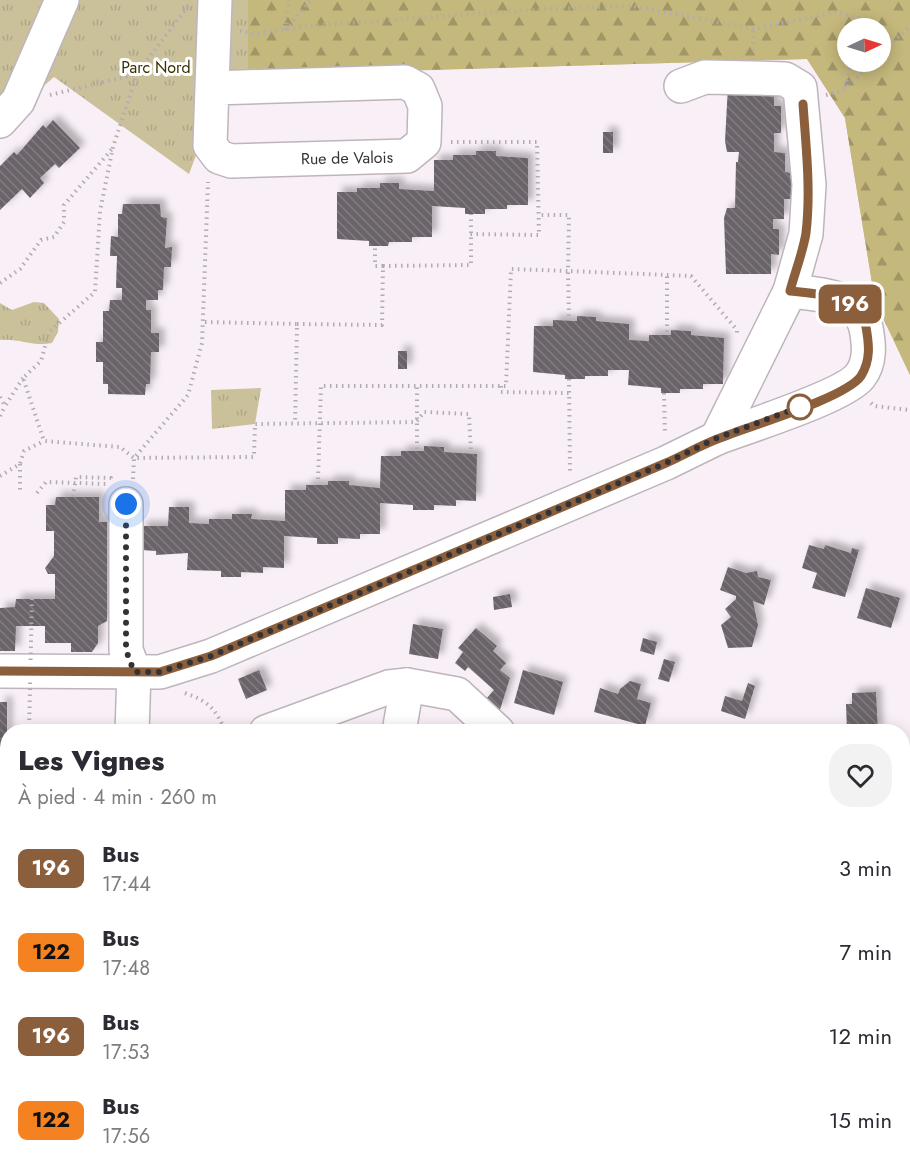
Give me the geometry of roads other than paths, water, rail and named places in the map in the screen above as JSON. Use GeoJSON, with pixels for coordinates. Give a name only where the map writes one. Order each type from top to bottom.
{"type":"FeatureCollection","features":[{"type":"Feature","properties":{"kind":"street"},"geometry":{"type":"LineString","coordinates":[[0,121],[21,93],[62,0]]}},
{"type":"Feature","properties":{"kind":"street"},"geometry":{"type":"LineString","coordinates":[[212,88],[215,0]]}},
{"type":"Feature","properties":{"kind":"street"},"geometry":{"type":"LineString","coordinates":[[681,86],[705,77],[785,79],[800,88],[803,104],[809,185],[806,225],[790,291],[717,438]]}},
{"type":"Feature","properties":{"kind":"street","name":"Rue de Valois"},"geometry":{"type":"LineString","coordinates":[[405,82],[418,89],[425,106],[424,142],[408,156],[231,161],[219,157],[210,145],[212,88],[405,82]]}},
{"type":"Feature","properties":{"kind":"street"},"geometry":{"type":"LineString","coordinates":[[0,671],[160,672],[211,656],[666,463],[717,438],[842,391],[861,376],[870,349],[863,317],[853,305],[823,294],[790,291]]}},
{"type":"Feature","properties":{"kind":"street"},"geometry":{"type":"LineString","coordinates":[[120,494],[126,650],[134,672],[132,724]]}},
{"type":"Feature","properties":{"kind":"street"},"geometry":{"type":"LineString","coordinates":[[400,724],[407,685]]}},
{"type":"Feature","properties":{"kind":"street"},"geometry":{"type":"LineString","coordinates":[[288,724],[389,687],[407,685],[457,694],[489,724]]}},
{"type":"Feature","properties":{"kind":"park label","name":"Parc Nord"},"geometry":{"type":"Point","coordinates":[156,67]}}]}
